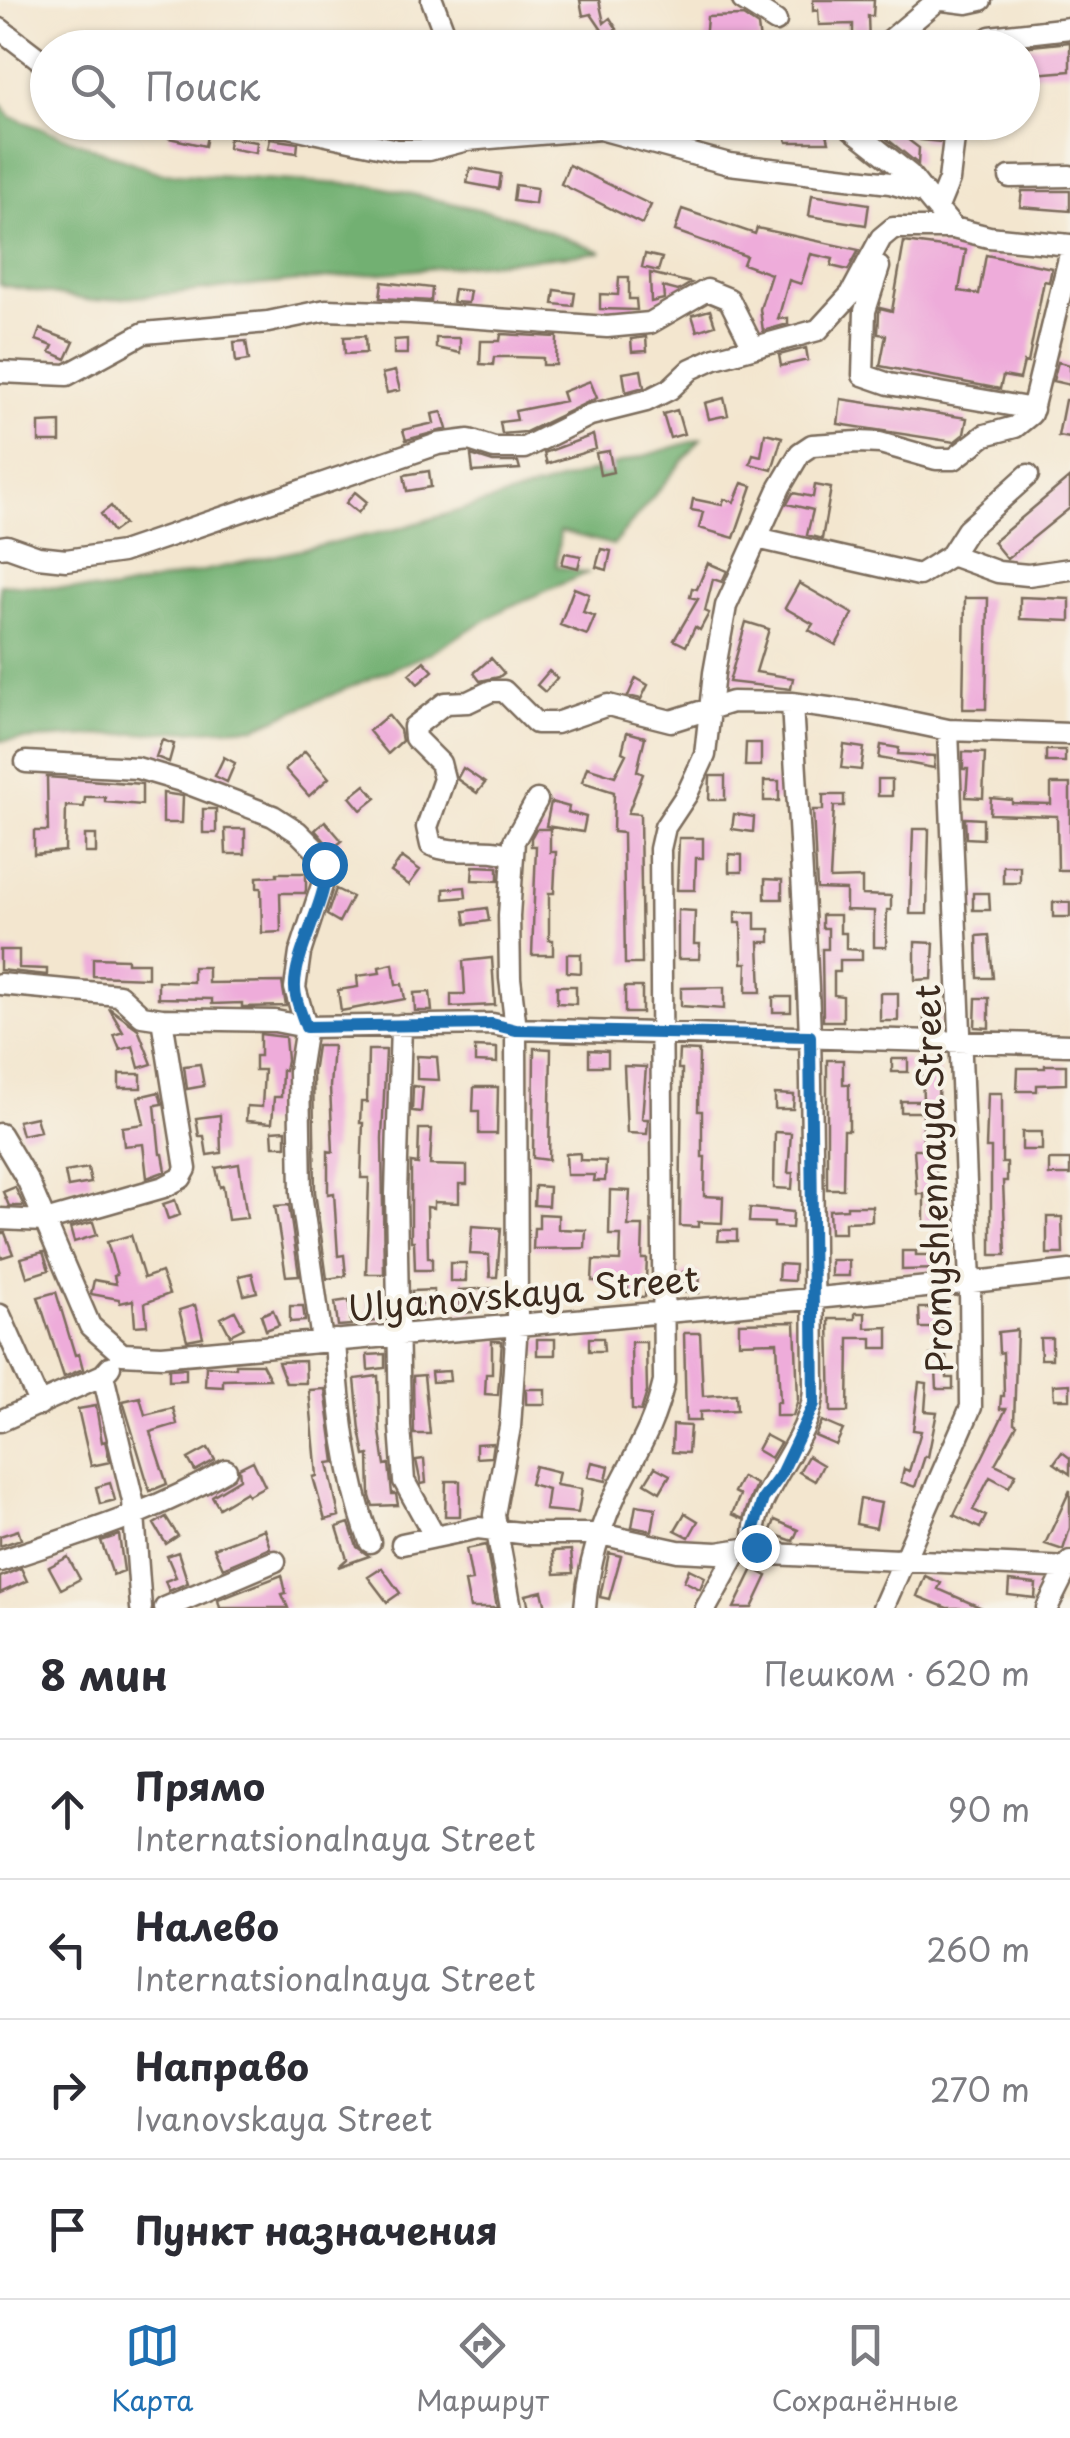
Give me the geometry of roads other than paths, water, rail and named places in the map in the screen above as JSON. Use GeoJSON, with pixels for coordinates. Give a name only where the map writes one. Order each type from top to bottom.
{"type":"FeatureCollection","features":[{"type":"Feature","properties":{"kind":"street"},"geometry":{"type":"LineString","coordinates":[[432,0],[443,30]]}},
{"type":"Feature","properties":{"kind":"street"},"geometry":{"type":"LineString","coordinates":[[744,0],[776,21]]}},
{"type":"Feature","properties":{"kind":"street"},"geometry":{"type":"LineString","coordinates":[[904,30],[941,0],[967,4],[980,0]]}},
{"type":"Feature","properties":{"kind":"street"},"geometry":{"type":"LineString","coordinates":[[1040,31],[1070,28]]}},
{"type":"Feature","properties":{"kind":"street"},"geometry":{"type":"LineString","coordinates":[[0,29],[30,52]]}},
{"type":"Feature","properties":{"kind":"street"},"geometry":{"type":"LineString","coordinates":[[350,140],[397,150],[429,150],[448,140]]}},
{"type":"Feature","properties":{"kind":"street"},"geometry":{"type":"LineString","coordinates":[[641,140],[729,164],[890,184],[931,200]]}},
{"type":"Feature","properties":{"kind":"street"},"geometry":{"type":"LineString","coordinates":[[866,140],[908,174],[952,228]]}},
{"type":"Feature","properties":{"kind":"street"},"geometry":{"type":"LineString","coordinates":[[931,200],[949,180],[954,140]]}},
{"type":"Feature","properties":{"kind":"street"},"geometry":{"type":"LineString","coordinates":[[1010,177],[1070,176]]}},
{"type":"Feature","properties":{"kind":"street"},"geometry":{"type":"LineString","coordinates":[[0,548],[7,546],[38,557],[66,560],[122,552],[438,444],[469,440],[494,448],[524,448],[590,415],[646,401],[670,389],[691,370],[737,350],[818,330],[851,294],[882,238],[893,228],[952,228],[988,237],[1070,245]]}},
{"type":"Feature","properties":{"kind":"street"},"geometry":{"type":"LineString","coordinates":[[586,1608],[587,1581],[600,1534],[618,1489],[645,1442],[664,1382],[660,849],[665,827],[687,794],[705,755],[726,606],[800,453],[812,446],[858,442],[880,443],[936,460],[954,459],[985,435],[1015,427],[1033,409],[1070,254]]}},
{"type":"Feature","properties":{"kind":"street"},"geometry":{"type":"LineString","coordinates":[[868,263],[879,267],[866,311],[864,375],[888,384],[1033,409]]}},
{"type":"Feature","properties":{"kind":"street"},"geometry":{"type":"LineString","coordinates":[[0,372],[67,375],[144,334],[268,322],[326,310],[606,327],[650,323],[707,290],[729,299],[752,347]]}},
{"type":"Feature","properties":{"kind":"street"},"geometry":{"type":"LineString","coordinates":[[757,538],[919,576],[951,555],[966,530],[1028,475]]}},
{"type":"Feature","properties":{"kind":"street"},"geometry":{"type":"LineString","coordinates":[[951,555],[998,572],[1028,575],[1070,569]]}},
{"type":"Feature","properties":{"kind":"street"},"geometry":{"type":"LineString","coordinates":[[513,856],[497,849],[446,852],[431,845],[427,828],[444,779],[440,762],[415,738],[414,727],[445,703],[468,702],[491,691],[504,692],[536,723],[556,723],[608,705],[671,721],[709,706],[732,702],[792,703],[948,730],[1070,734]]}},
{"type":"Feature","properties":{"kind":"street"},"geometry":{"type":"LineString","coordinates":[[706,1608],[746,1549],[763,1499],[780,1476],[814,1404],[810,1036],[792,703]]}},
{"type":"Feature","properties":{"kind":"street","name":"Promyshlennaya Street"},"geometry":{"type":"LineString","coordinates":[[884,1608],[971,1406],[970,1283],[948,730]]}},
{"type":"Feature","properties":{"kind":"street"},"geometry":{"type":"LineString","coordinates":[[26,762],[138,768],[273,816],[298,832],[318,852],[327,870],[300,953],[294,988],[306,1027],[299,1072],[301,1194],[338,1386],[354,1496],[370,1542]]}},
{"type":"Feature","properties":{"kind":"street"},"geometry":{"type":"LineString","coordinates":[[511,1608],[494,1514],[510,1427],[517,1324],[516,1030],[508,916],[514,841],[537,800]]}},
{"type":"Feature","properties":{"kind":"street"},"geometry":{"type":"LineString","coordinates":[[0,984],[119,995],[142,1016],[162,1019],[275,1021],[306,1027],[492,1024],[516,1030],[1070,1045]]}},
{"type":"Feature","properties":{"kind":"street"},"geometry":{"type":"LineString","coordinates":[[0,1219],[46,1220],[164,1187],[180,1178],[186,1169],[162,1019]]}},
{"type":"Feature","properties":{"kind":"street"},"geometry":{"type":"LineString","coordinates":[[400,1026],[396,1193],[404,1481],[435,1537]]}},
{"type":"Feature","properties":{"kind":"street"},"geometry":{"type":"LineString","coordinates":[[0,1134],[28,1180],[90,1326],[122,1354],[103,1374],[0,1422]]}},
{"type":"Feature","properties":{"kind":"street","name":"Ulyanovskaya Street"},"geometry":{"type":"LineString","coordinates":[[122,1354],[162,1356],[664,1315],[1070,1271]]}},
{"type":"Feature","properties":{"kind":"street"},"geometry":{"type":"LineString","coordinates":[[1,1322],[40,1404]]}},
{"type":"Feature","properties":{"kind":"street"},"geometry":{"type":"LineString","coordinates":[[103,1374],[134,1501],[141,1608]]}},
{"type":"Feature","properties":{"kind":"street"},"geometry":{"type":"LineString","coordinates":[[0,1562],[162,1505],[226,1470]]}},
{"type":"Feature","properties":{"kind":"street"},"geometry":{"type":"LineString","coordinates":[[402,1544],[478,1528],[600,1534],[678,1551],[746,1549],[770,1554],[1069,1566],[1047,1608]]}},
{"type":"Feature","properties":{"kind":"street"},"geometry":{"type":"LineString","coordinates":[[165,1608],[275,1561]]}}]}
